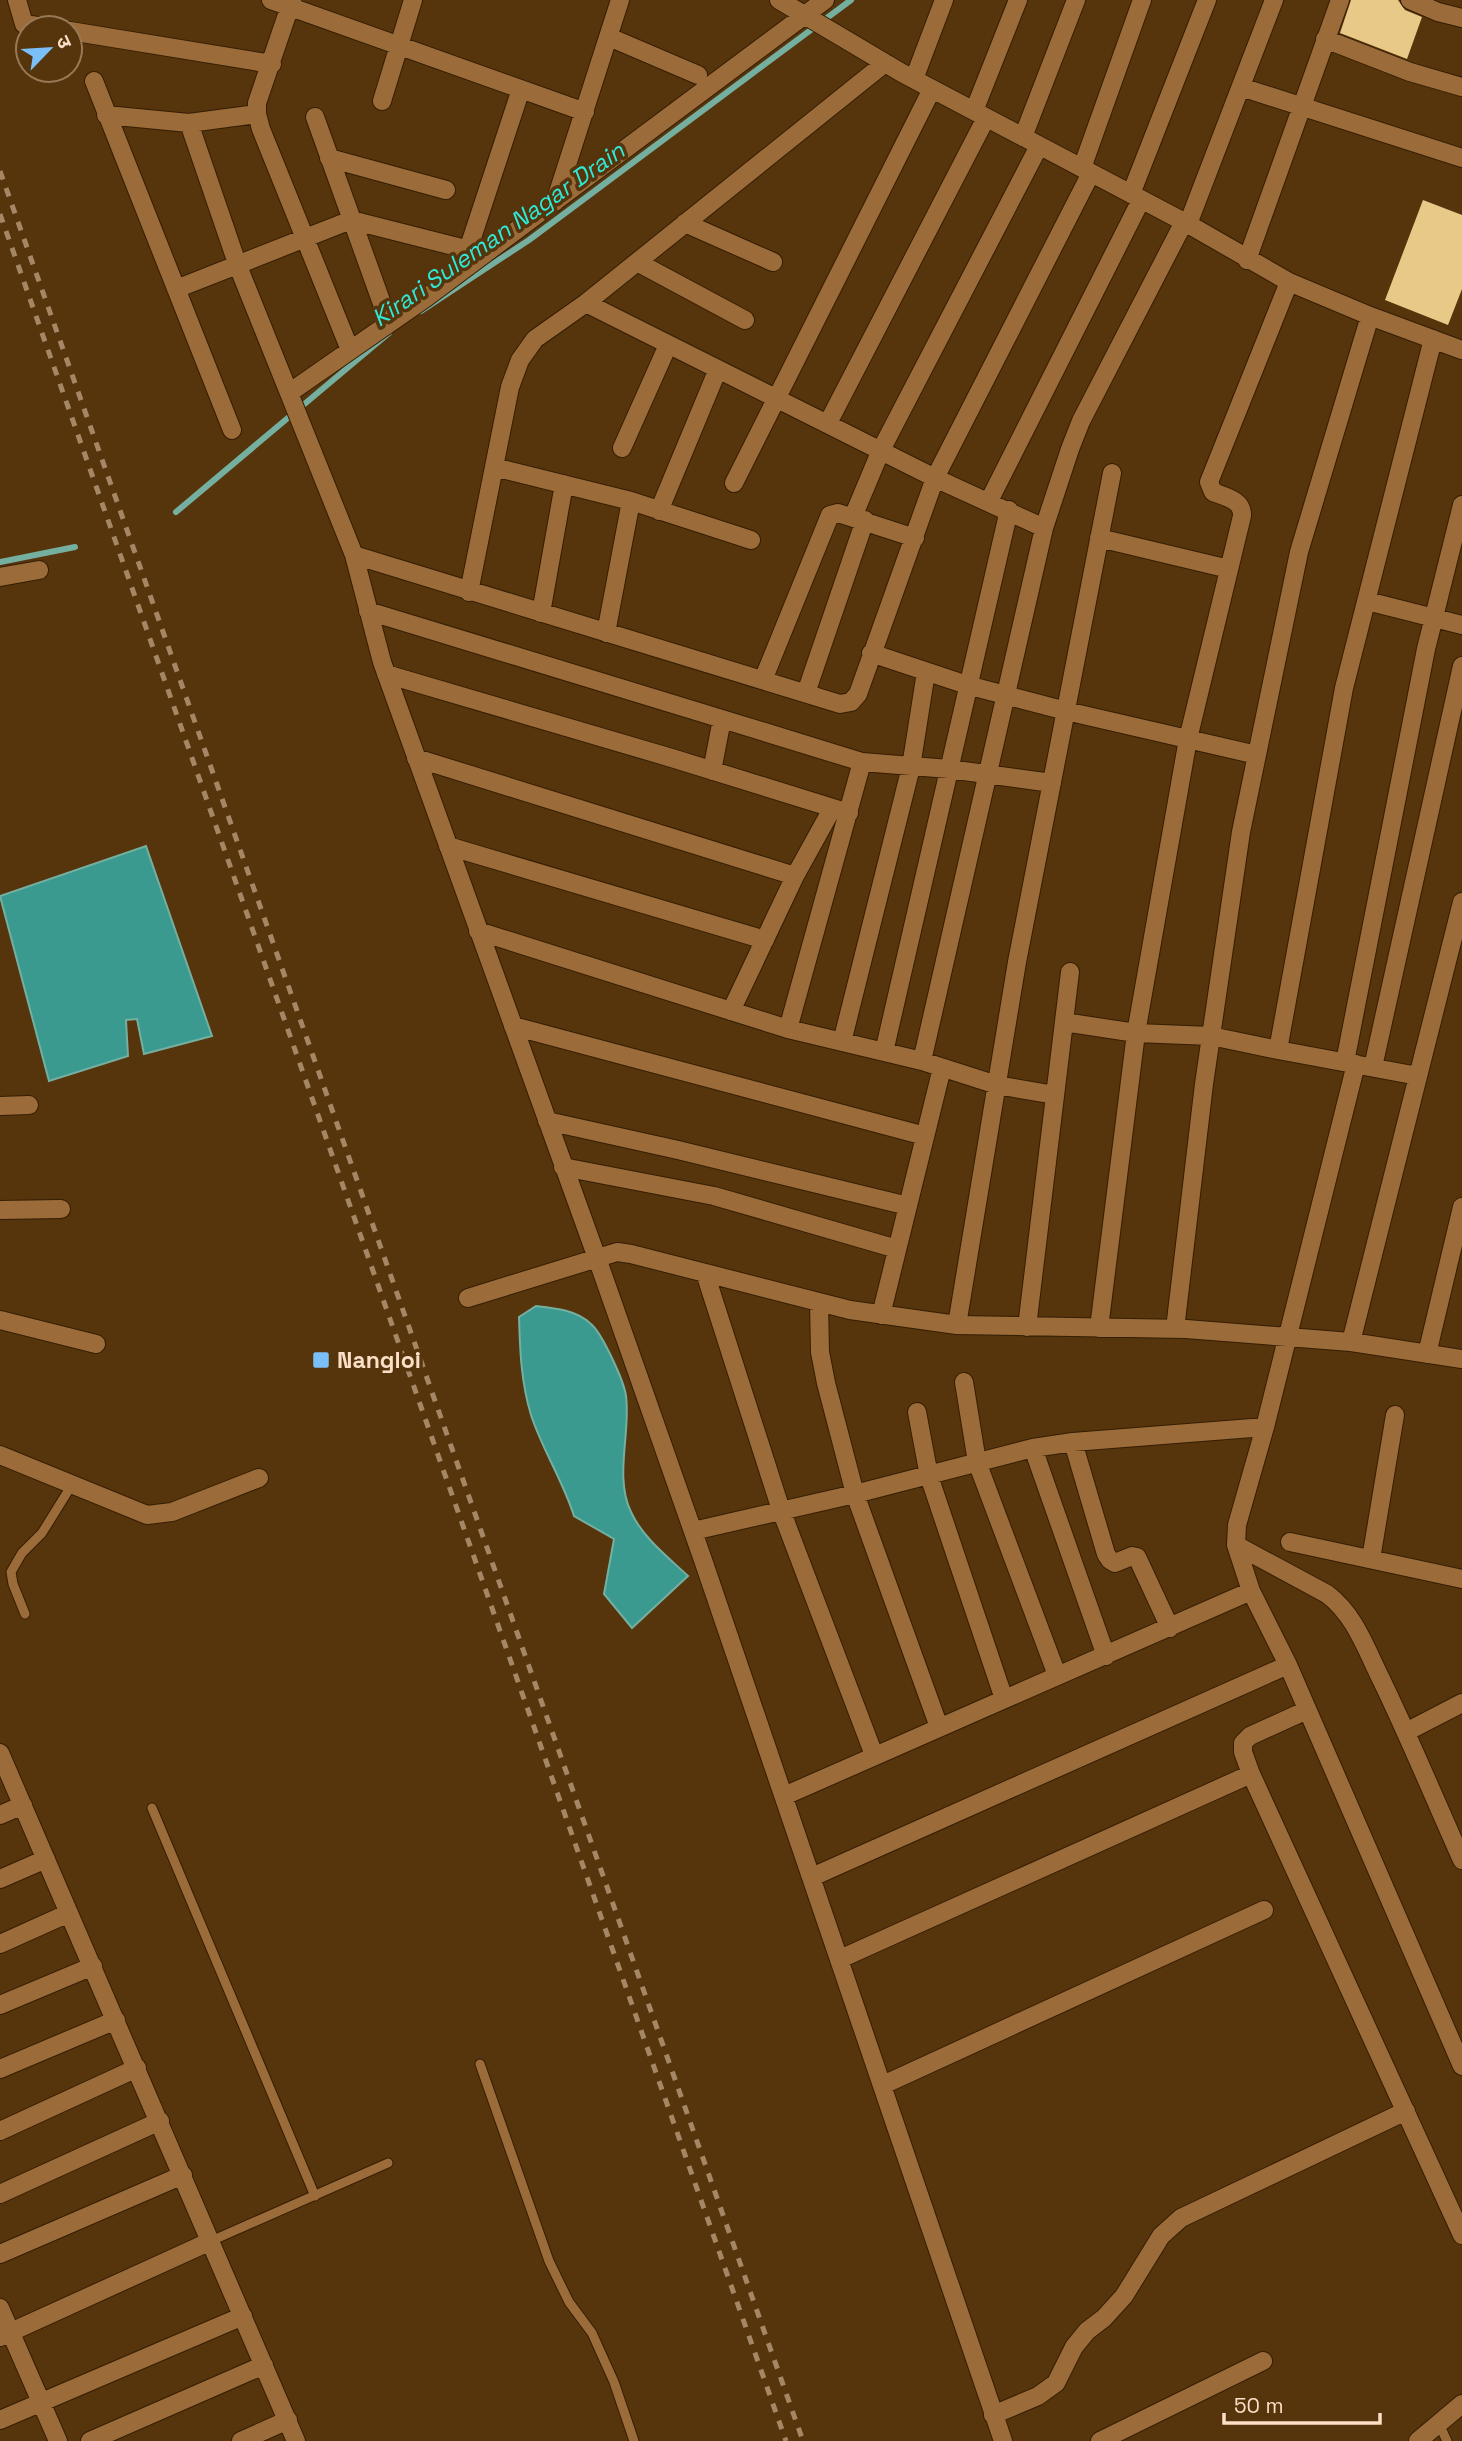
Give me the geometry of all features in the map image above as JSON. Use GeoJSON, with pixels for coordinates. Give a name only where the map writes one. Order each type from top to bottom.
{"type":"FeatureCollection","features":[{"type":"Feature","properties":{"kind":"street"},"geometry":{"type":"LineString","coordinates":[[271,0],[291,3],[400,47],[585,112]]}},
{"type":"Feature","properties":{"kind":"street"},"geometry":{"type":"LineString","coordinates":[[382,101],[413,0]]}},
{"type":"Feature","properties":{"kind":"street"},"geometry":{"type":"LineString","coordinates":[[555,202],[620,0]]}},
{"type":"Feature","properties":{"kind":"street"},"geometry":{"type":"LineString","coordinates":[[779,0],[932,89],[1186,223],[1289,282],[1462,350]]}},
{"type":"Feature","properties":{"kind":"street"},"geometry":{"type":"LineString","coordinates":[[291,398],[476,252],[555,202],[808,17],[825,0]]}},
{"type":"Feature","properties":{"kind":"street"},"geometry":{"type":"LineString","coordinates":[[914,79],[944,0]]}},
{"type":"Feature","properties":{"kind":"street"},"geometry":{"type":"LineString","coordinates":[[828,424],[980,114],[1018,0]]}},
{"type":"Feature","properties":{"kind":"street"},"geometry":{"type":"LineString","coordinates":[[806,693],[881,450],[1031,141],[1076,0]]}},
{"type":"Feature","properties":{"kind":"street"},"geometry":{"type":"LineString","coordinates":[[354,555],[840,704],[850,702],[858,694],[935,478],[1087,171],[1142,0]]}},
{"type":"Feature","properties":{"kind":"street"},"geometry":{"type":"LineString","coordinates":[[989,501],[1136,197],[1207,0]]}},
{"type":"Feature","properties":{"kind":"street"},"geometry":{"type":"LineString","coordinates":[[922,1061],[1044,528],[1070,449],[1081,421],[1186,223],[1274,0]]}},
{"type":"Feature","properties":{"kind":"street"},"geometry":{"type":"LineString","coordinates":[[1247,260],[1340,0]]}},
{"type":"Feature","properties":{"kind":"street"},"geometry":{"type":"LineString","coordinates":[[1410,0],[1430,4],[1462,18]]}},
{"type":"Feature","properties":{"kind":"street"},"geometry":{"type":"LineString","coordinates":[[291,3],[257,103],[257,114],[350,351]]}},
{"type":"Feature","properties":{"kind":"street"},"geometry":{"type":"LineString","coordinates":[[84,33],[272,64]]}},
{"type":"Feature","properties":{"kind":"street"},"geometry":{"type":"LineString","coordinates":[[608,37],[698,75]]}},
{"type":"Feature","properties":{"kind":"street"},"geometry":{"type":"LineString","coordinates":[[1325,39],[1410,72],[1462,87]]}},
{"type":"Feature","properties":{"kind":"street"},"geometry":{"type":"LineString","coordinates":[[469,592],[510,387],[520,360],[535,339],[586,303],[885,63]]}},
{"type":"Feature","properties":{"kind":"street"},"geometry":{"type":"LineString","coordinates":[[94,81],[232,430]]}},
{"type":"Feature","properties":{"kind":"street"},"geometry":{"type":"LineString","coordinates":[[1241,87],[1462,158]]}},
{"type":"Feature","properties":{"kind":"street"},"geometry":{"type":"LineString","coordinates":[[476,252],[521,89]]}},
{"type":"Feature","properties":{"kind":"street"},"geometry":{"type":"LineString","coordinates":[[734,483],[932,89]]}},
{"type":"Feature","properties":{"kind":"street"},"geometry":{"type":"LineString","coordinates":[[106,115],[189,123],[257,114]]}},
{"type":"Feature","properties":{"kind":"street"},"geometry":{"type":"LineString","coordinates":[[314,117],[389,323]]}},
{"type":"Feature","properties":{"kind":"street"},"geometry":{"type":"LineString","coordinates":[[189,123],[238,266],[354,555],[386,674],[693,1531],[1003,2441]]}},
{"type":"Feature","properties":{"kind":"street"},"geometry":{"type":"LineString","coordinates":[[329,158],[446,190]]}},
{"type":"Feature","properties":{"kind":"street"},"geometry":{"type":"LineString","coordinates":[[176,289],[351,220],[476,252]]}},
{"type":"Feature","properties":{"kind":"street"},"geometry":{"type":"LineString","coordinates":[[685,223],[773,262]]}},
{"type":"Feature","properties":{"kind":"street"},"geometry":{"type":"LineString","coordinates":[[637,262],[745,320]]}},
{"type":"Feature","properties":{"kind":"street"},"geometry":{"type":"LineString","coordinates":[[1099,1328],[1136,1033],[1188,739],[1242,509],[1238,502],[1213,492],[1209,482],[1289,282]]}},
{"type":"Feature","properties":{"kind":"street"},"geometry":{"type":"LineString","coordinates":[[586,303],[935,478],[1044,528]]}},
{"type":"Feature","properties":{"kind":"street"},"geometry":{"type":"LineString","coordinates":[[1175,1329],[1211,1036],[1241,832],[1298,552],[1370,316]]}},
{"type":"Feature","properties":{"kind":"street"},"geometry":{"type":"LineString","coordinates":[[1278,1050],[1344,688],[1433,339]]}},
{"type":"Feature","properties":{"kind":"street"},"geometry":{"type":"LineString","coordinates":[[622,448],[668,345]]}},
{"type":"Feature","properties":{"kind":"street"},"geometry":{"type":"LineString","coordinates":[[659,511],[718,369]]}},
{"type":"Feature","properties":{"kind":"street"},"geometry":{"type":"LineString","coordinates":[[494,467],[631,501],[751,540]]}},
{"type":"Feature","properties":{"kind":"street"},"geometry":{"type":"LineString","coordinates":[[957,1325],[1017,962],[1112,473]]}},
{"type":"Feature","properties":{"kind":"street"},"geometry":{"type":"LineString","coordinates":[[541,613],[564,484]]}},
{"type":"Feature","properties":{"kind":"street"},"geometry":{"type":"LineString","coordinates":[[606,632],[631,501]]}},
{"type":"Feature","properties":{"kind":"street"},"geometry":{"type":"LineString","coordinates":[[1358,1065],[1391,821],[1434,618],[1462,505]]}},
{"type":"Feature","properties":{"kind":"street"},"geometry":{"type":"LineString","coordinates":[[884,1052],[1009,510]]}},
{"type":"Feature","properties":{"kind":"street"},"geometry":{"type":"LineString","coordinates":[[763,680],[826,520],[834,513],[859,518],[915,538]]}},
{"type":"Feature","properties":{"kind":"street"},"geometry":{"type":"LineString","coordinates":[[1100,538],[1229,569]]}},
{"type":"Feature","properties":{"kind":"street"},"geometry":{"type":"LineString","coordinates":[[0,577],[39,570]]}},
{"type":"Feature","properties":{"kind":"street"},"geometry":{"type":"LineString","coordinates":[[1367,601],[1462,625]]}},
{"type":"Feature","properties":{"kind":"street"},"geometry":{"type":"LineString","coordinates":[[369,611],[862,762],[949,769],[1052,783]]}},
{"type":"Feature","properties":{"kind":"street"},"geometry":{"type":"LineString","coordinates":[[871,653],[967,685],[1257,755]]}},
{"type":"Feature","properties":{"kind":"street"},"geometry":{"type":"LineString","coordinates":[[1462,666],[1265,1427],[1237,1525],[1236,1545],[1251,1591],[1307,1710],[1462,2066]]}},
{"type":"Feature","properties":{"kind":"street"},"geometry":{"type":"LineString","coordinates":[[842,1042],[911,766],[926,672]]}},
{"type":"Feature","properties":{"kind":"street"},"geometry":{"type":"LineString","coordinates":[[386,674],[841,811]]}},
{"type":"Feature","properties":{"kind":"street"},"geometry":{"type":"LineString","coordinates":[[712,771],[722,719]]}},
{"type":"Feature","properties":{"kind":"street"},"geometry":{"type":"LineString","coordinates":[[416,758],[795,876]]}},
{"type":"Feature","properties":{"kind":"street"},"geometry":{"type":"LineString","coordinates":[[788,1029],[841,811],[862,762]]}},
{"type":"Feature","properties":{"kind":"street"},"geometry":{"type":"LineString","coordinates":[[732,1011],[795,876],[841,811]]}},
{"type":"Feature","properties":{"kind":"street"},"geometry":{"type":"LineString","coordinates":[[448,846],[765,940]]}},
{"type":"Feature","properties":{"kind":"street"},"geometry":{"type":"LineString","coordinates":[[1351,1342],[1462,902]]}},
{"type":"Feature","properties":{"kind":"street"},"geometry":{"type":"LineString","coordinates":[[478,931],[788,1029],[922,1061],[997,1086],[1055,1095]]}},
{"type":"Feature","properties":{"kind":"street"},"geometry":{"type":"LineString","coordinates":[[1027,1326],[1070,972]]}},
{"type":"Feature","properties":{"kind":"street"},"geometry":{"type":"LineString","coordinates":[[1064,1022],[1136,1033],[1211,1036],[1418,1076]]}},
{"type":"Feature","properties":{"kind":"street"},"geometry":{"type":"LineString","coordinates":[[513,1026],[925,1136]]}},
{"type":"Feature","properties":{"kind":"street"},"geometry":{"type":"LineString","coordinates":[[881,1315],[942,1068]]}},
{"type":"Feature","properties":{"kind":"street"},"geometry":{"type":"LineString","coordinates":[[0,1106],[29,1105]]}},
{"type":"Feature","properties":{"kind":"street"},"geometry":{"type":"LineString","coordinates":[[547,1121],[908,1206]]}},
{"type":"Feature","properties":{"kind":"street"},"geometry":{"type":"LineString","coordinates":[[563,1167],[714,1196],[897,1249]]}},
{"type":"Feature","properties":{"kind":"street"},"geometry":{"type":"LineString","coordinates":[[1427,1354],[1462,1207]]}},
{"type":"Feature","properties":{"kind":"street"},"geometry":{"type":"LineString","coordinates":[[0,1210],[61,1209]]}},
{"type":"Feature","properties":{"kind":"street"},"geometry":{"type":"LineString","coordinates":[[468,1298],[617,1252],[819,1302],[881,1315],[957,1325],[1175,1329],[1351,1342],[1462,1359]]}},
{"type":"Feature","properties":{"kind":"street"},"geometry":{"type":"LineString","coordinates":[[705,1273],[781,1510],[874,1755]]}},
{"type":"Feature","properties":{"kind":"street"},"geometry":{"type":"LineString","coordinates":[[819,1302],[820,1352],[855,1494],[939,1727]]}},
{"type":"Feature","properties":{"kind":"street"},"geometry":{"type":"LineString","coordinates":[[0,1320],[96,1344]]}},
{"type":"Feature","properties":{"kind":"street"},"geometry":{"type":"LineString","coordinates":[[964,1382],[977,1462],[1057,1675]]}},
{"type":"Feature","properties":{"kind":"street"},"geometry":{"type":"LineString","coordinates":[[917,1412],[929,1476],[1004,1699]]}},
{"type":"Feature","properties":{"kind":"street"},"geometry":{"type":"LineString","coordinates":[[1371,1559],[1395,1415]]}},
{"type":"Feature","properties":{"kind":"street"},"geometry":{"type":"LineString","coordinates":[[693,1531],[929,1476],[1033,1448],[1073,1442],[1265,1427]]}},
{"type":"Feature","properties":{"kind":"street"},"geometry":{"type":"LineString","coordinates":[[1073,1442],[1106,1554],[1115,1563],[1132,1556],[1137,1557],[1170,1628]]}},
{"type":"Feature","properties":{"kind":"street"},"geometry":{"type":"LineString","coordinates":[[1033,1448],[1106,1656]]}},
{"type":"Feature","properties":{"kind":"street"},"geometry":{"type":"LineString","coordinates":[[0,1455],[147,1515],[172,1512],[259,1478]]}},
{"type":"Feature","properties":{"kind":"street"},"geometry":{"type":"LineString","coordinates":[[1290,1542],[1462,1579]]}},
{"type":"Feature","properties":{"kind":"street"},"geometry":{"type":"LineString","coordinates":[[1236,1545],[1328,1594],[1340,1604],[1357,1629],[1455,1826],[1462,1860]]}},
{"type":"Feature","properties":{"kind":"street"},"geometry":{"type":"LineString","coordinates":[[784,1796],[1251,1591]]}},
{"type":"Feature","properties":{"kind":"street"},"geometry":{"type":"LineString","coordinates":[[812,1877],[1287,1665]]}},
{"type":"Feature","properties":{"kind":"street"},"geometry":{"type":"LineString","coordinates":[[1406,1731],[1462,1703]]}},
{"type":"Feature","properties":{"kind":"street"},"geometry":{"type":"LineString","coordinates":[[1307,1710],[1250,1736],[1243,1743],[1243,1752],[1462,2235]]}},
{"type":"Feature","properties":{"kind":"street"},"geometry":{"type":"LineString","coordinates":[[0,1753],[296,2441]]}},
{"type":"Feature","properties":{"kind":"street"},"geometry":{"type":"LineString","coordinates":[[840,1959],[1251,1774]]}},
{"type":"Feature","properties":{"kind":"street"},"geometry":{"type":"LineString","coordinates":[[0,1815],[23,1805]]}},
{"type":"Feature","properties":{"kind":"street"},"geometry":{"type":"LineString","coordinates":[[0,1880],[46,1859]]}},
{"type":"Feature","properties":{"kind":"street"},"geometry":{"type":"LineString","coordinates":[[883,2085],[1264,1910]]}},
{"type":"Feature","properties":{"kind":"street"},"geometry":{"type":"LineString","coordinates":[[0,1944],[69,1913]]}},
{"type":"Feature","properties":{"kind":"street"},"geometry":{"type":"LineString","coordinates":[[0,2006],[93,1966]]}},
{"type":"Feature","properties":{"kind":"street"},"geometry":{"type":"LineString","coordinates":[[0,2069],[116,2020]]}},
{"type":"Feature","properties":{"kind":"street"},"geometry":{"type":"LineString","coordinates":[[0,2131],[137,2068]]}},
{"type":"Feature","properties":{"kind":"street"},"geometry":{"type":"LineString","coordinates":[[993,2415],[1038,2396],[1056,2383],[1074,2347],[1087,2330],[1104,2318],[1124,2296],[1161,2236],[1181,2218],[1406,2111]]}},
{"type":"Feature","properties":{"kind":"street"},"geometry":{"type":"LineString","coordinates":[[0,2194],[160,2121]]}},
{"type":"Feature","properties":{"kind":"street"},"geometry":{"type":"LineString","coordinates":[[0,2254],[183,2175]]}},
{"type":"Feature","properties":{"kind":"street"},"geometry":{"type":"LineString","coordinates":[[5,2334],[211,2241]]}},
{"type":"Feature","properties":{"kind":"street"},"geometry":{"type":"LineString","coordinates":[[0,2308],[5,2334],[58,2441]]}},
{"type":"Feature","properties":{"kind":"street"},"geometry":{"type":"LineString","coordinates":[[0,2420],[243,2316]]}},
{"type":"Feature","properties":{"kind":"street"},"geometry":{"type":"LineString","coordinates":[[1100,2441],[1263,2361]]}},
{"type":"Feature","properties":{"kind":"street"},"geometry":{"type":"LineString","coordinates":[[90,2441],[264,2365]]}},
{"type":"Feature","properties":{"kind":"street"},"geometry":{"type":"LineString","coordinates":[[1418,2441],[1462,2404]]}},
{"type":"Feature","properties":{"kind":"street"},"geometry":{"type":"LineString","coordinates":[[241,2441],[288,2420]]}},
{"type":"Feature","properties":{"kind":"lane"},"geometry":{"type":"LineString","coordinates":[[25,1614],[11,1572],[22,1553],[41,1533],[73,1483]]}},
{"type":"Feature","properties":{"kind":"lane"},"geometry":{"type":"LineString","coordinates":[[152,1808],[315,2196]]}},
{"type":"Feature","properties":{"kind":"lane"},"geometry":{"type":"LineString","coordinates":[[480,2064],[549,2261],[569,2302],[592,2333],[614,2382],[634,2441]]}},
{"type":"Feature","properties":{"kind":"lane"},"geometry":{"type":"LineString","coordinates":[[211,2241],[388,2163]]}},
{"type":"Feature","properties":{"kind":"lane"},"geometry":{"type":"LineString","coordinates":[[1439,2424],[1447,2441]]}},
{"type":"Feature","properties":{"kind":"water"},"geometry":{"type":"Polygon","coordinates":[[[146,846],[212,1036],[144,1054],[137,1019],[126,1020],[128,1056],[49,1081],[0,896],[146,846]]]}},
{"type":"Feature","properties":{"kind":"water"},"geometry":{"type":"Polygon","coordinates":[[[536,1306],[565,1310],[585,1319],[596,1329],[626,1396],[623,1469],[626,1498],[631,1512],[656,1547],[688,1576],[632,1628],[604,1594],[614,1539],[574,1516],[531,1415],[523,1378],[519,1317],[536,1306]]]}},
{"type":"Feature","properties":{"kind":"building"},"geometry":{"type":"Polygon","coordinates":[[[1351,0],[1398,0],[1405,10],[1422,17],[1407,59],[1340,33],[1351,0]]]}},
{"type":"Feature","properties":{"kind":"building"},"geometry":{"type":"Polygon","coordinates":[[[1423,200],[1462,215],[1462,289],[1448,325],[1385,300],[1423,200]]]}},
{"type":"Feature","properties":{"kind":"waterway","name":"Kirari Suleman Nagar Drain"},"geometry":{"type":"LineString","coordinates":[[421,311],[529,240],[851,0]]}},
{"type":"Feature","properties":{"kind":"waterway","name":"Kirari Suleman Nagar Drain"},"geometry":{"type":"LineString","coordinates":[[176,512],[389,333]]}},
{"type":"Feature","properties":{"kind":"waterway","name":"Kirari Suleman Nagar Drain"},"geometry":{"type":"LineString","coordinates":[[0,562],[75,547]]}},
{"type":"Feature","properties":{"kind":"railway"},"geometry":{"type":"LineString","coordinates":[[0,171],[803,2441]]}},
{"type":"Feature","properties":{"kind":"railway"},"geometry":{"type":"LineString","coordinates":[[0,214],[786,2441]]}},
{"type":"Feature","properties":{"kind":"place","name":"Nangloi"},"geometry":{"type":"Point","coordinates":[321,1360]}}]}
